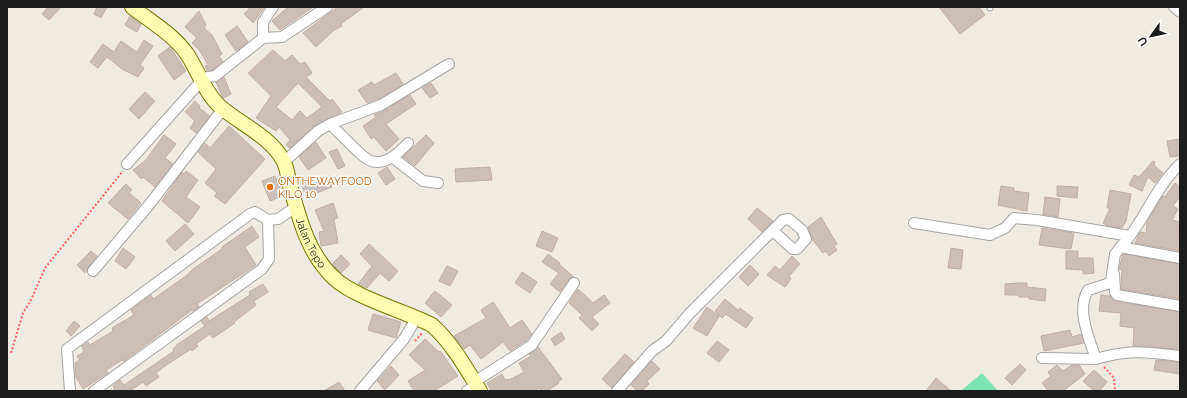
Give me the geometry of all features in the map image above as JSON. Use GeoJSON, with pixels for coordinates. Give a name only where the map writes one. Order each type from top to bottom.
{"type":"FeatureCollection","features":[{"type":"Feature","properties":{"kind":"street","name":"Jalan Tepo"},"geometry":{"type":"LineString","coordinates":[[132,7],[181,46],[223,109],[273,147],[284,162],[296,207],[310,245],[322,265],[334,279],[349,289],[424,320],[442,333],[474,387]]}},
{"type":"Feature","properties":{"kind":"street"},"geometry":{"type":"LineString","coordinates":[[263,38],[263,22],[274,7]]}},
{"type":"Feature","properties":{"kind":"street"},"geometry":{"type":"LineString","coordinates":[[127,164],[202,79],[215,76],[263,38],[282,38],[327,7]]}},
{"type":"Feature","properties":{"kind":"street"},"geometry":{"type":"LineString","coordinates":[[1174,7],[1180,12]]}},
{"type":"Feature","properties":{"kind":"street"},"geometry":{"type":"LineString","coordinates":[[284,162],[318,131],[330,124],[381,105],[449,64]]}},
{"type":"Feature","properties":{"kind":"street"},"geometry":{"type":"LineString","coordinates":[[93,271],[149,205],[223,109]]}},
{"type":"Feature","properties":{"kind":"street"},"geometry":{"type":"LineString","coordinates":[[330,124],[369,161],[378,162],[392,157],[401,151],[408,143]]}},
{"type":"Feature","properties":{"kind":"street"},"geometry":{"type":"LineString","coordinates":[[392,157],[423,181],[438,183]]}},
{"type":"Feature","properties":{"kind":"street"},"geometry":{"type":"LineString","coordinates":[[1180,164],[1159,191],[1142,221],[1120,247],[1114,258],[1113,272],[1115,292],[1117,295],[1180,306]]}},
{"type":"Feature","properties":{"kind":"street"},"geometry":{"type":"LineString","coordinates":[[70,391],[67,349],[250,214],[255,212],[268,220],[278,219],[296,207]]}},
{"type":"Feature","properties":{"kind":"street"},"geometry":{"type":"LineString","coordinates":[[914,223],[990,235],[1005,228],[1014,218],[1037,220],[1130,236]]}},
{"type":"Feature","properties":{"kind":"street"},"geometry":{"type":"LineString","coordinates":[[94,391],[262,269],[269,259],[268,220]]}},
{"type":"Feature","properties":{"kind":"street"},"geometry":{"type":"LineString","coordinates":[[617,391],[652,351],[666,342],[690,313],[759,242],[773,231]]}},
{"type":"Feature","properties":{"kind":"street"},"geometry":{"type":"LineString","coordinates":[[1120,247],[1180,258]]}},
{"type":"Feature","properties":{"kind":"street"},"geometry":{"type":"LineString","coordinates":[[1096,359],[1084,319],[1085,295],[1088,290],[1094,287],[1107,284],[1113,272]]}},
{"type":"Feature","properties":{"kind":"street"},"geometry":{"type":"LineString","coordinates":[[474,387],[532,345],[574,283]]}},
{"type":"Feature","properties":{"kind":"street"},"geometry":{"type":"LineString","coordinates":[[360,391],[404,339],[424,320]]}},
{"type":"Feature","properties":{"kind":"street"},"geometry":{"type":"LineString","coordinates":[[1042,358],[1096,359],[1112,354],[1141,350],[1180,356]]}},
{"type":"Feature","properties":{"kind":"path"},"geometry":{"type":"LineString","coordinates":[[10,353],[23,313],[31,300],[45,268],[82,224],[95,203],[127,164]]}},
{"type":"Feature","properties":{"kind":"path"},"geometry":{"type":"LineString","coordinates":[[411,346],[424,320]]}},
{"type":"Feature","properties":{"kind":"path"},"geometry":{"type":"LineString","coordinates":[[1096,359],[1114,378],[1115,391]]}},
{"type":"Feature","properties":{"kind":"green space"},"geometry":{"type":"Polygon","coordinates":[[[982,373],[998,391],[961,391],[982,373]]]}},
{"type":"Feature","properties":{"kind":"building"},"geometry":{"type":"Polygon","coordinates":[[[48,7],[61,7],[49,20],[42,14],[48,7]]]}},
{"type":"Feature","properties":{"kind":"building"},"geometry":{"type":"Polygon","coordinates":[[[97,7],[107,7],[101,18],[94,14],[97,7]]]}},
{"type":"Feature","properties":{"kind":"building"},"geometry":{"type":"Polygon","coordinates":[[[251,7],[265,7],[253,23],[244,14],[251,7]]]}},
{"type":"Feature","properties":{"kind":"building"},"geometry":{"type":"Polygon","coordinates":[[[288,7],[313,7],[280,30],[272,21],[288,7]]]}},
{"type":"Feature","properties":{"kind":"building"},"geometry":{"type":"Polygon","coordinates":[[[338,7],[364,7],[341,24],[342,26],[333,31],[316,47],[303,33],[338,7]]]}},
{"type":"Feature","properties":{"kind":"building"},"geometry":{"type":"Polygon","coordinates":[[[939,7],[979,7],[985,15],[960,34],[939,7]]]}},
{"type":"Feature","properties":{"kind":"building"},"geometry":{"type":"Polygon","coordinates":[[[199,11],[206,25],[204,28],[212,35],[222,54],[219,56],[223,62],[212,70],[207,71],[205,66],[208,65],[200,51],[192,43],[197,38],[185,27],[199,11]]]}},
{"type":"Feature","properties":{"kind":"building"},"geometry":{"type":"Polygon","coordinates":[[[130,16],[141,24],[137,32],[125,25],[130,16]]]}},
{"type":"Feature","properties":{"kind":"building"},"geometry":{"type":"Polygon","coordinates":[[[237,26],[248,42],[236,51],[225,35],[237,26]]]}},
{"type":"Feature","properties":{"kind":"building"},"geometry":{"type":"Polygon","coordinates":[[[144,40],[153,46],[140,65],[144,68],[138,77],[122,69],[107,57],[98,68],[90,62],[103,44],[114,52],[121,41],[137,52],[144,40]]]}},
{"type":"Feature","properties":{"kind":"building"},"geometry":{"type":"Polygon","coordinates":[[[170,47],[186,71],[174,80],[158,56],[170,47]]]}},
{"type":"Feature","properties":{"kind":"building"},"geometry":{"type":"Polygon","coordinates":[[[273,50],[285,61],[292,55],[300,64],[305,62],[312,73],[306,77],[330,101],[332,99],[342,112],[315,125],[290,148],[286,145],[290,140],[279,127],[276,131],[256,118],[271,96],[248,73],[273,50]],[[298,83],[276,107],[292,120],[300,111],[307,118],[322,107],[298,83]]]}},
{"type":"Feature","properties":{"kind":"building"},"geometry":{"type":"Polygon","coordinates":[[[396,73],[403,84],[378,99],[367,103],[358,90],[372,82],[374,85],[396,73]]]}},
{"type":"Feature","properties":{"kind":"building"},"geometry":{"type":"Polygon","coordinates":[[[224,77],[231,94],[223,98],[216,82],[224,77]]]}},
{"type":"Feature","properties":{"kind":"building"},"geometry":{"type":"Polygon","coordinates":[[[431,83],[438,93],[430,98],[422,88],[431,83]]]}},
{"type":"Feature","properties":{"kind":"building"},"geometry":{"type":"Polygon","coordinates":[[[145,92],[155,101],[139,119],[129,109],[145,92]]]}},
{"type":"Feature","properties":{"kind":"building"},"geometry":{"type":"Polygon","coordinates":[[[410,95],[416,104],[386,124],[399,139],[386,151],[374,137],[371,139],[363,126],[376,117],[374,115],[384,111],[410,95]]]}},
{"type":"Feature","properties":{"kind":"building"},"geometry":{"type":"Polygon","coordinates":[[[195,101],[200,106],[199,108],[210,116],[196,133],[190,128],[195,121],[185,112],[195,101]]]}},
{"type":"Feature","properties":{"kind":"building"},"geometry":{"type":"Polygon","coordinates":[[[229,126],[265,159],[225,204],[214,196],[217,193],[205,183],[216,169],[198,152],[205,143],[210,148],[229,126]]]}},
{"type":"Feature","properties":{"kind":"building"},"geometry":{"type":"Polygon","coordinates":[[[164,135],[176,144],[165,158],[173,164],[155,187],[143,177],[141,179],[133,170],[145,161],[164,135]]]}},
{"type":"Feature","properties":{"kind":"building"},"geometry":{"type":"Polygon","coordinates":[[[426,135],[434,143],[415,166],[403,157],[426,135]]]}},
{"type":"Feature","properties":{"kind":"building"},"geometry":{"type":"Polygon","coordinates":[[[1180,139],[1180,156],[1170,157],[1167,141],[1180,139]]]}},
{"type":"Feature","properties":{"kind":"building"},"geometry":{"type":"Polygon","coordinates":[[[316,142],[326,158],[308,170],[299,157],[316,142]]]}},
{"type":"Feature","properties":{"kind":"building"},"geometry":{"type":"Polygon","coordinates":[[[337,149],[345,166],[338,169],[329,152],[337,149]]]}},
{"type":"Feature","properties":{"kind":"building"},"geometry":{"type":"Polygon","coordinates":[[[1153,161],[1155,162],[1154,165],[1163,173],[1155,183],[1148,177],[1142,191],[1129,185],[1134,175],[1139,177],[1153,161]]]}},
{"type":"Feature","properties":{"kind":"building"},"geometry":{"type":"Polygon","coordinates":[[[387,167],[395,179],[386,185],[378,173],[387,167]]]}},
{"type":"Feature","properties":{"kind":"building"},"geometry":{"type":"Polygon","coordinates":[[[490,167],[492,180],[456,182],[455,169],[490,167]]]}},
{"type":"Feature","properties":{"kind":"building"},"geometry":{"type":"Polygon","coordinates":[[[186,171],[198,180],[186,197],[200,207],[188,223],[162,201],[182,172],[184,174],[186,171]]]}},
{"type":"Feature","properties":{"kind":"building"},"geometry":{"type":"Polygon","coordinates":[[[275,176],[283,196],[270,201],[262,181],[275,176]]]}},
{"type":"Feature","properties":{"kind":"building"},"geometry":{"type":"Polygon","coordinates":[[[329,176],[332,187],[306,197],[301,183],[329,176]]]}},
{"type":"Feature","properties":{"kind":"building"},"geometry":{"type":"Polygon","coordinates":[[[1175,183],[1180,187],[1180,196],[1173,206],[1178,209],[1172,220],[1180,222],[1178,237],[1180,237],[1180,251],[1135,243],[1140,232],[1146,233],[1147,222],[1163,196],[1165,197],[1175,183]]]}},
{"type":"Feature","properties":{"kind":"building"},"geometry":{"type":"Polygon","coordinates":[[[126,184],[132,190],[129,193],[141,203],[128,219],[108,203],[126,184]]]}},
{"type":"Feature","properties":{"kind":"building"},"geometry":{"type":"Polygon","coordinates":[[[1001,186],[1014,188],[1014,191],[1029,193],[1027,211],[998,205],[1001,186]]]}},
{"type":"Feature","properties":{"kind":"building"},"geometry":{"type":"Polygon","coordinates":[[[1057,186],[1078,187],[1077,198],[1057,196],[1057,186]]]}},
{"type":"Feature","properties":{"kind":"building"},"geometry":{"type":"Polygon","coordinates":[[[1110,190],[1131,194],[1126,221],[1122,228],[1108,226],[1103,223],[1110,208],[1107,208],[1110,190]]]}},
{"type":"Feature","properties":{"kind":"building"},"geometry":{"type":"Polygon","coordinates":[[[1045,197],[1060,199],[1058,217],[1043,214],[1045,197]]]}},
{"type":"Feature","properties":{"kind":"building"},"geometry":{"type":"Polygon","coordinates":[[[333,203],[338,218],[334,219],[338,243],[321,246],[319,232],[324,231],[315,210],[333,203]]]}},
{"type":"Feature","properties":{"kind":"building"},"geometry":{"type":"Polygon","coordinates":[[[757,208],[773,221],[762,232],[748,219],[757,208]]]}},
{"type":"Feature","properties":{"kind":"building"},"geometry":{"type":"Polygon","coordinates":[[[821,217],[837,244],[834,246],[837,250],[829,256],[826,251],[823,253],[812,239],[808,227],[821,217]]]}},
{"type":"Feature","properties":{"kind":"building"},"geometry":{"type":"Polygon","coordinates":[[[185,224],[194,234],[175,251],[166,241],[185,224]]]}},
{"type":"Feature","properties":{"kind":"building"},"geometry":{"type":"Polygon","coordinates":[[[252,226],[259,237],[245,247],[256,265],[197,304],[199,307],[193,311],[192,310],[124,361],[122,360],[106,370],[108,373],[83,389],[76,377],[75,363],[80,360],[77,356],[84,352],[82,346],[88,342],[90,345],[113,331],[112,328],[134,315],[131,310],[151,295],[153,299],[252,226]]]}},
{"type":"Feature","properties":{"kind":"building"},"geometry":{"type":"Polygon","coordinates":[[[1042,228],[1074,233],[1071,249],[1039,245],[1042,228]]]}},
{"type":"Feature","properties":{"kind":"building"},"geometry":{"type":"Polygon","coordinates":[[[542,231],[558,238],[552,252],[536,246],[542,231]]]}},
{"type":"Feature","properties":{"kind":"building"},"geometry":{"type":"Polygon","coordinates":[[[369,244],[398,271],[389,281],[380,273],[367,288],[358,284],[372,266],[360,254],[369,244]]]}},
{"type":"Feature","properties":{"kind":"building"},"geometry":{"type":"Polygon","coordinates":[[[123,248],[135,257],[126,269],[115,261],[123,248]]]}},
{"type":"Feature","properties":{"kind":"building"},"geometry":{"type":"Polygon","coordinates":[[[951,248],[963,250],[961,269],[948,268],[951,248]]]}},
{"type":"Feature","properties":{"kind":"building"},"geometry":{"type":"Polygon","coordinates":[[[91,251],[97,256],[85,273],[77,265],[91,251]]]}},
{"type":"Feature","properties":{"kind":"building"},"geometry":{"type":"Polygon","coordinates":[[[1066,251],[1078,251],[1078,258],[1093,258],[1094,273],[1083,274],[1083,270],[1066,269],[1066,251]]]}},
{"type":"Feature","properties":{"kind":"building"},"geometry":{"type":"Polygon","coordinates":[[[548,254],[560,263],[559,264],[574,277],[569,279],[560,292],[550,284],[559,273],[542,262],[548,254]]]}},
{"type":"Feature","properties":{"kind":"building"},"geometry":{"type":"Polygon","coordinates":[[[1123,254],[1180,264],[1180,299],[1121,289],[1122,270],[1119,269],[1123,254]]]}},
{"type":"Feature","properties":{"kind":"building"},"geometry":{"type":"Polygon","coordinates":[[[341,255],[350,264],[341,273],[332,264],[341,255]]]}},
{"type":"Feature","properties":{"kind":"building"},"geometry":{"type":"Polygon","coordinates":[[[792,256],[800,264],[789,276],[791,279],[785,287],[767,275],[775,266],[780,270],[792,256]]]}},
{"type":"Feature","properties":{"kind":"building"},"geometry":{"type":"Polygon","coordinates":[[[750,265],[759,274],[748,286],[739,277],[750,265]]]}},
{"type":"Feature","properties":{"kind":"building"},"geometry":{"type":"Polygon","coordinates":[[[447,266],[458,271],[450,286],[439,281],[447,266]]]}},
{"type":"Feature","properties":{"kind":"building"},"geometry":{"type":"Polygon","coordinates":[[[522,272],[537,282],[530,293],[515,283],[522,272]]]}},
{"type":"Feature","properties":{"kind":"building"},"geometry":{"type":"Polygon","coordinates":[[[1027,283],[1027,287],[1046,289],[1045,301],[1029,299],[1029,297],[1019,297],[1019,295],[1005,295],[1005,284],[1027,283]]]}},
{"type":"Feature","properties":{"kind":"building"},"geometry":{"type":"Polygon","coordinates":[[[263,284],[268,292],[254,301],[256,305],[234,322],[235,323],[213,338],[210,334],[196,344],[198,346],[192,351],[191,349],[156,373],[159,377],[146,386],[143,382],[130,391],[115,391],[113,386],[120,380],[124,385],[174,351],[173,349],[178,344],[205,326],[201,321],[207,317],[209,321],[250,295],[249,292],[263,284]]]}},
{"type":"Feature","properties":{"kind":"building"},"geometry":{"type":"Polygon","coordinates":[[[578,289],[593,303],[604,295],[610,303],[592,317],[599,324],[592,331],[579,318],[582,315],[569,303],[578,289]]]}},
{"type":"Feature","properties":{"kind":"building"},"geometry":{"type":"Polygon","coordinates":[[[435,291],[452,305],[441,317],[425,303],[435,291]]]}},
{"type":"Feature","properties":{"kind":"building"},"geometry":{"type":"Polygon","coordinates":[[[1101,295],[1110,296],[1116,301],[1180,312],[1180,349],[1133,346],[1134,328],[1120,326],[1121,313],[1099,311],[1101,295]]]}},
{"type":"Feature","properties":{"kind":"building"},"geometry":{"type":"Polygon","coordinates":[[[725,299],[738,310],[740,308],[753,318],[746,328],[726,314],[722,318],[715,311],[725,299]]]}},
{"type":"Feature","properties":{"kind":"building"},"geometry":{"type":"Polygon","coordinates":[[[493,302],[510,328],[522,320],[532,334],[527,340],[510,351],[503,342],[481,359],[470,345],[464,349],[454,336],[486,318],[481,310],[493,302]]]}},
{"type":"Feature","properties":{"kind":"building"},"geometry":{"type":"Polygon","coordinates":[[[707,307],[719,316],[707,336],[693,328],[707,307]]]}},
{"type":"Feature","properties":{"kind":"building"},"geometry":{"type":"Polygon","coordinates":[[[373,314],[401,322],[396,338],[368,330],[373,314]]]}},
{"type":"Feature","properties":{"kind":"building"},"geometry":{"type":"Polygon","coordinates":[[[74,321],[80,326],[71,336],[66,331],[74,321]]]}},
{"type":"Feature","properties":{"kind":"building"},"geometry":{"type":"Polygon","coordinates":[[[1070,330],[1072,337],[1081,334],[1084,343],[1044,351],[1041,336],[1070,330]]]}},
{"type":"Feature","properties":{"kind":"building"},"geometry":{"type":"Polygon","coordinates":[[[561,332],[565,339],[555,346],[551,339],[561,332]]]}},
{"type":"Feature","properties":{"kind":"building"},"geometry":{"type":"Polygon","coordinates":[[[425,339],[439,352],[440,351],[458,376],[434,391],[414,391],[408,381],[425,370],[409,355],[425,339]]]}},
{"type":"Feature","properties":{"kind":"building"},"geometry":{"type":"Polygon","coordinates":[[[717,341],[729,350],[719,362],[707,353],[717,341]]]}},
{"type":"Feature","properties":{"kind":"building"},"geometry":{"type":"Polygon","coordinates":[[[538,347],[562,379],[558,382],[559,383],[547,391],[541,391],[539,388],[534,391],[491,391],[487,383],[502,374],[505,380],[511,379],[524,372],[519,363],[531,356],[529,354],[538,347]]]}},
{"type":"Feature","properties":{"kind":"building"},"geometry":{"type":"Polygon","coordinates":[[[625,354],[634,362],[612,388],[602,379],[625,354]]]}},
{"type":"Feature","properties":{"kind":"building"},"geometry":{"type":"Polygon","coordinates":[[[1156,360],[1180,362],[1180,374],[1154,370],[1156,360]]]}},
{"type":"Feature","properties":{"kind":"building"},"geometry":{"type":"Polygon","coordinates":[[[652,361],[660,369],[647,381],[649,384],[642,391],[638,391],[631,385],[652,361]]]}},
{"type":"Feature","properties":{"kind":"building"},"geometry":{"type":"Polygon","coordinates":[[[1020,364],[1026,370],[1012,385],[1005,378],[1020,364]]]}},
{"type":"Feature","properties":{"kind":"building"},"geometry":{"type":"Polygon","coordinates":[[[1057,365],[1063,371],[1072,365],[1079,365],[1085,374],[1063,391],[1048,391],[1042,383],[1051,376],[1048,372],[1057,365]]]}},
{"type":"Feature","properties":{"kind":"building"},"geometry":{"type":"Polygon","coordinates":[[[391,366],[399,375],[385,390],[377,381],[391,366]]]}},
{"type":"Feature","properties":{"kind":"building"},"geometry":{"type":"Polygon","coordinates":[[[1094,370],[1107,382],[1099,391],[1094,391],[1083,381],[1094,370]]]}},
{"type":"Feature","properties":{"kind":"building"},"geometry":{"type":"Polygon","coordinates":[[[936,378],[951,391],[926,391],[936,378]]]}},
{"type":"Feature","properties":{"kind":"building"},"geometry":{"type":"Polygon","coordinates":[[[339,382],[345,391],[324,391],[339,382]]]}},
{"type":"Feature","properties":{"kind":"place","name":"ONTHEWAYFOOD KILO 10"},"geometry":{"type":"Point","coordinates":[270,187]}}]}
